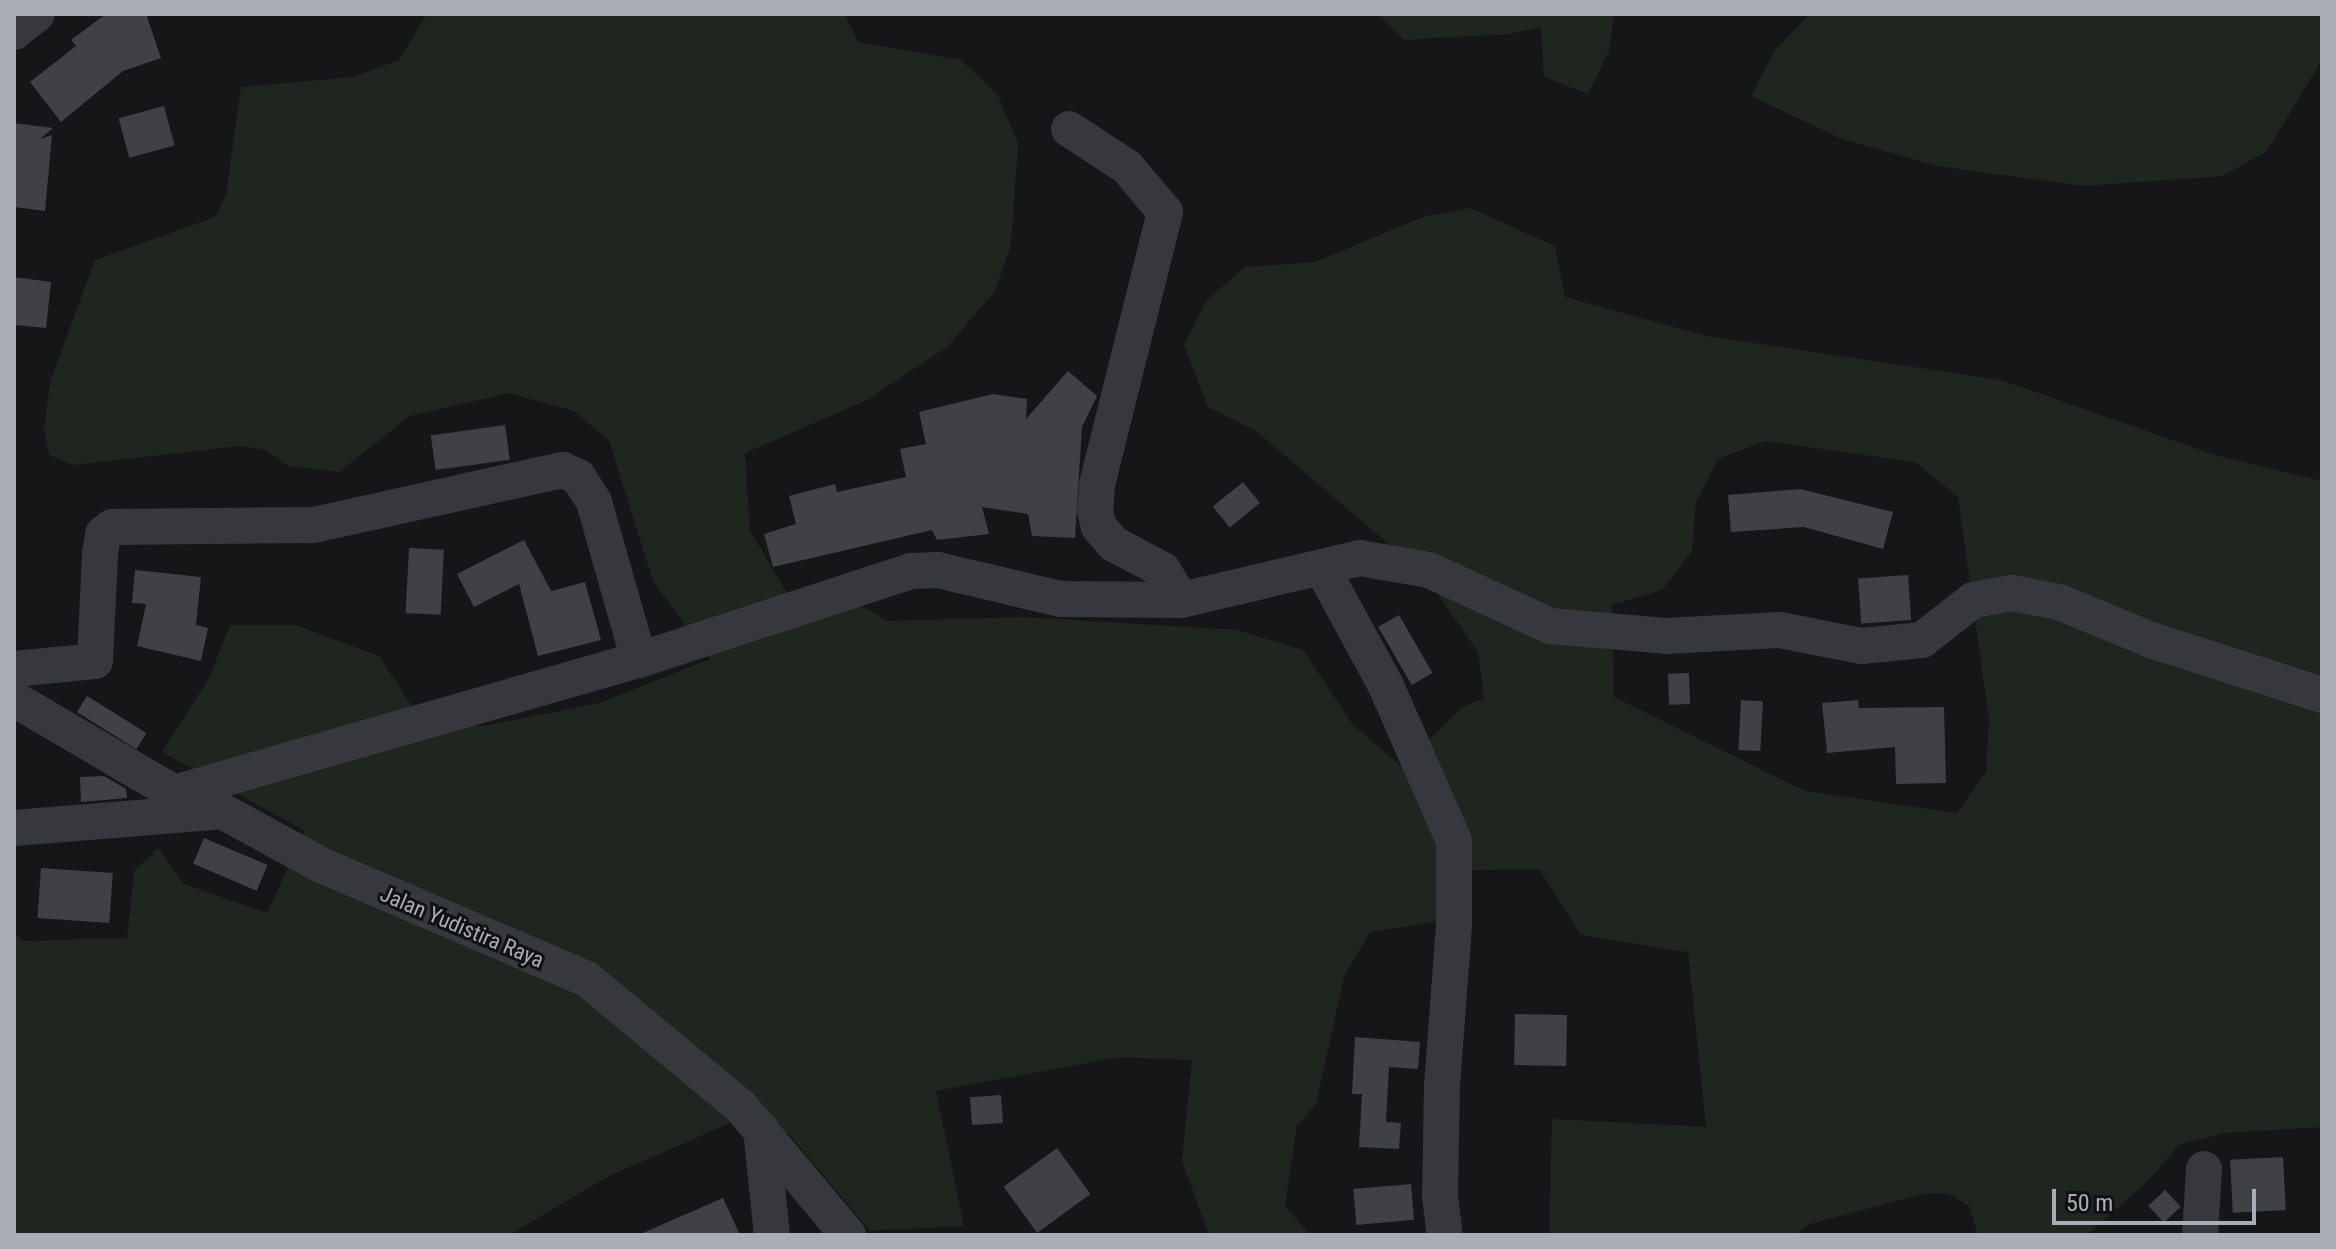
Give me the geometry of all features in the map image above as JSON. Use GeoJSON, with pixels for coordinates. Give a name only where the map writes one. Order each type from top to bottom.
{"type":"FeatureCollection","features":[{"type":"Feature","properties":{"kind":"street"},"geometry":{"type":"LineString","coordinates":[[14,32],[37,14]]}},
{"type":"Feature","properties":{"kind":"street"},"geometry":{"type":"LineString","coordinates":[[1069,129],[1127,167],[1165,212],[1097,485],[1095,511],[1099,527],[1114,544],[1163,570],[1181,600]]}},
{"type":"Feature","properties":{"kind":"street"},"geometry":{"type":"LineString","coordinates":[[14,669],[95,661],[100,554],[103,534],[112,527],[314,525],[563,470],[578,477],[594,502],[639,660]]}},
{"type":"Feature","properties":{"kind":"street"},"geometry":{"type":"LineString","coordinates":[[174,793],[639,660],[911,571],[938,570],[1061,599],[1181,600],[1360,558],[1429,570],[1550,626],[1666,636],[1780,630],[1861,646],[1922,640],[1973,600],[2012,593],[2059,602],[2151,640],[2322,695]]}},
{"type":"Feature","properties":{"kind":"street"},"geometry":{"type":"LineString","coordinates":[[1322,568],[1386,686],[1454,841],[1454,926],[1441,1098],[1440,1196],[1445,1235]]}},
{"type":"Feature","properties":{"kind":"street","name":"Jalan Yudistira Raya"},"geometry":{"type":"LineString","coordinates":[[14,699],[174,793],[222,811],[377,892],[587,979],[760,1126],[798,1181],[848,1235]]}},
{"type":"Feature","properties":{"kind":"street"},"geometry":{"type":"LineString","coordinates":[[14,828],[222,811]]}},
{"type":"Feature","properties":{"kind":"street"},"geometry":{"type":"LineString","coordinates":[[760,1126],[772,1235]]}},
{"type":"Feature","properties":{"kind":"street"},"geometry":{"type":"LineString","coordinates":[[2200,1235],[2204,1169]]}},
{"type":"Feature","properties":{"kind":"shaded area"},"geometry":{"type":"Polygon","coordinates":[[[427,14],[845,14],[858,42],[961,60],[998,95],[1018,144],[1011,245],[995,291],[947,347],[865,401],[745,453],[750,531],[804,621],[854,602],[888,621],[1024,617],[1237,630],[1303,650],[1353,725],[1402,767],[1461,708],[1484,698],[1478,652],[1424,574],[1256,431],[1208,407],[1184,345],[1207,300],[1245,267],[1315,262],[1423,217],[1470,208],[1555,246],[1565,297],[1707,336],[2001,380],[2215,455],[2322,481],[2322,1127],[2225,1133],[2179,1145],[2148,1181],[2087,1235],[1978,1235],[1969,1206],[1948,1193],[1923,1194],[1810,1224],[1795,1235],[1549,1235],[1552,1119],[1706,1127],[1688,952],[1581,935],[1539,869],[1441,871],[1443,921],[1370,932],[1344,977],[1316,1104],[1297,1126],[1285,1206],[1310,1235],[1209,1235],[1182,1161],[1192,1060],[1120,1057],[936,1091],[964,1226],[870,1231],[788,1133],[730,1123],[609,1176],[509,1235],[14,1235],[14,934],[25,941],[127,938],[134,871],[158,848],[184,884],[267,913],[305,831],[162,752],[209,678],[230,625],[295,625],[379,656],[423,723],[484,726],[599,703],[710,659],[653,581],[609,441],[574,411],[509,393],[410,416],[339,472],[288,466],[266,450],[241,446],[73,465],[49,455],[44,430],[50,382],[95,260],[215,217],[226,195],[241,87],[353,77],[399,60],[427,14]],[[1765,441],[1718,459],[1696,502],[1692,551],[1662,590],[1612,605],[1614,697],[1805,791],[1957,813],[1986,772],[1989,720],[1958,497],[1915,462],[1765,441]]]}},
{"type":"Feature","properties":{"kind":"shaded area"},"geometry":{"type":"Polygon","coordinates":[[[1378,14],[1614,14],[1609,51],[1588,94],[1544,77],[1541,27],[1509,34],[1404,40],[1378,14]]]}},
{"type":"Feature","properties":{"kind":"shaded area"},"geometry":{"type":"Polygon","coordinates":[[[1810,14],[2322,14],[2322,60],[2267,151],[2223,176],[2084,186],[1937,166],[1842,139],[1751,96],[1774,51],[1810,14]]]}},
{"type":"Feature","properties":{"kind":"building"},"geometry":{"type":"Polygon","coordinates":[[[106,14],[146,14],[161,58],[123,71],[61,122],[30,82],[76,46],[71,40],[106,14]]]}},
{"type":"Feature","properties":{"kind":"building"},"geometry":{"type":"Polygon","coordinates":[[[164,106],[175,146],[129,158],[119,118],[164,106]]]}},
{"type":"Feature","properties":{"kind":"building"},"geometry":{"type":"Polygon","coordinates":[[[14,123],[53,128],[40,139],[52,135],[45,211],[14,207],[14,123]]]}},
{"type":"Feature","properties":{"kind":"building"},"geometry":{"type":"Polygon","coordinates":[[[14,277],[51,282],[46,328],[14,325],[14,277]]]}},
{"type":"Feature","properties":{"kind":"building"},"geometry":{"type":"Polygon","coordinates":[[[1068,371],[1097,396],[1082,427],[1075,538],[1032,536],[1028,514],[982,507],[989,534],[937,540],[932,530],[773,567],[764,534],[796,524],[789,496],[835,484],[837,492],[906,477],[900,449],[926,444],[919,412],[993,394],[1027,399],[1026,419],[1068,371]]]}},
{"type":"Feature","properties":{"kind":"building"},"geometry":{"type":"Polygon","coordinates":[[[505,425],[510,460],[436,470],[431,435],[505,425]]]}},
{"type":"Feature","properties":{"kind":"building"},"geometry":{"type":"Polygon","coordinates":[[[1243,482],[1260,503],[1230,528],[1213,507],[1243,482]]]}},
{"type":"Feature","properties":{"kind":"building"},"geometry":{"type":"Polygon","coordinates":[[[1800,489],[1893,512],[1883,549],[1804,527],[1731,532],[1728,495],[1800,489]]]}},
{"type":"Feature","properties":{"kind":"building"},"geometry":{"type":"Polygon","coordinates":[[[524,540],[551,591],[585,582],[601,640],[538,656],[519,584],[474,607],[457,574],[524,540]]]}},
{"type":"Feature","properties":{"kind":"building"},"geometry":{"type":"Polygon","coordinates":[[[409,548],[444,550],[441,615],[406,613],[409,548]]]}},
{"type":"Feature","properties":{"kind":"building"},"geometry":{"type":"Polygon","coordinates":[[[135,570],[201,577],[196,625],[208,628],[201,661],[137,646],[146,604],[132,603],[135,570]]]}},
{"type":"Feature","properties":{"kind":"building"},"geometry":{"type":"Polygon","coordinates":[[[1908,575],[1911,620],[1861,623],[1858,578],[1908,575]]]}},
{"type":"Feature","properties":{"kind":"building"},"geometry":{"type":"Polygon","coordinates":[[[1399,615],[1432,673],[1412,685],[1378,627],[1399,615]]]}},
{"type":"Feature","properties":{"kind":"building"},"geometry":{"type":"Polygon","coordinates":[[[1689,673],[1690,704],[1669,705],[1668,674],[1689,673]]]}},
{"type":"Feature","properties":{"kind":"building"},"geometry":{"type":"Polygon","coordinates":[[[87,696],[146,733],[136,749],[77,712],[87,696]]]}},
{"type":"Feature","properties":{"kind":"building"},"geometry":{"type":"Polygon","coordinates":[[[1741,700],[1763,701],[1760,751],[1738,750],[1741,700]]]}},
{"type":"Feature","properties":{"kind":"building"},"geometry":{"type":"Polygon","coordinates":[[[1858,700],[1859,708],[1944,707],[1946,783],[1896,784],[1895,747],[1827,753],[1822,703],[1858,700]]]}},
{"type":"Feature","properties":{"kind":"building"},"geometry":{"type":"Polygon","coordinates":[[[104,776],[126,789],[127,798],[81,802],[80,777],[104,776]]]}},
{"type":"Feature","properties":{"kind":"building"},"geometry":{"type":"Polygon","coordinates":[[[204,838],[268,865],[257,891],[193,864],[204,838]]]}},
{"type":"Feature","properties":{"kind":"building"},"geometry":{"type":"Polygon","coordinates":[[[41,868],[113,873],[109,923],[38,918],[41,868]]]}},
{"type":"Feature","properties":{"kind":"building"},"geometry":{"type":"Polygon","coordinates":[[[1515,1014],[1567,1015],[1566,1066],[1514,1065],[1515,1014]]]}},
{"type":"Feature","properties":{"kind":"building"},"geometry":{"type":"Polygon","coordinates":[[[1355,1037],[1420,1042],[1418,1069],[1389,1067],[1386,1122],[1401,1123],[1399,1149],[1359,1147],[1362,1094],[1352,1094],[1355,1037]]]}},
{"type":"Feature","properties":{"kind":"building"},"geometry":{"type":"Polygon","coordinates":[[[1001,1095],[1003,1123],[972,1125],[970,1097],[1001,1095]]]}},
{"type":"Feature","properties":{"kind":"building"},"geometry":{"type":"Polygon","coordinates":[[[1057,1148],[1091,1194],[1037,1233],[1004,1187],[1057,1148]]]}},
{"type":"Feature","properties":{"kind":"building"},"geometry":{"type":"Polygon","coordinates":[[[2283,1157],[2286,1210],[2233,1213],[2230,1160],[2283,1157]]]}},
{"type":"Feature","properties":{"kind":"building"},"geometry":{"type":"Polygon","coordinates":[[[1411,1184],[1414,1220],[1356,1225],[1353,1189],[1411,1184]]]}},
{"type":"Feature","properties":{"kind":"building"},"geometry":{"type":"Polygon","coordinates":[[[2165,1190],[2181,1207],[2164,1223],[2148,1206],[2165,1190]]]}},
{"type":"Feature","properties":{"kind":"building"},"geometry":{"type":"Polygon","coordinates":[[[723,1198],[740,1235],[638,1235],[723,1198]]]}}]}
